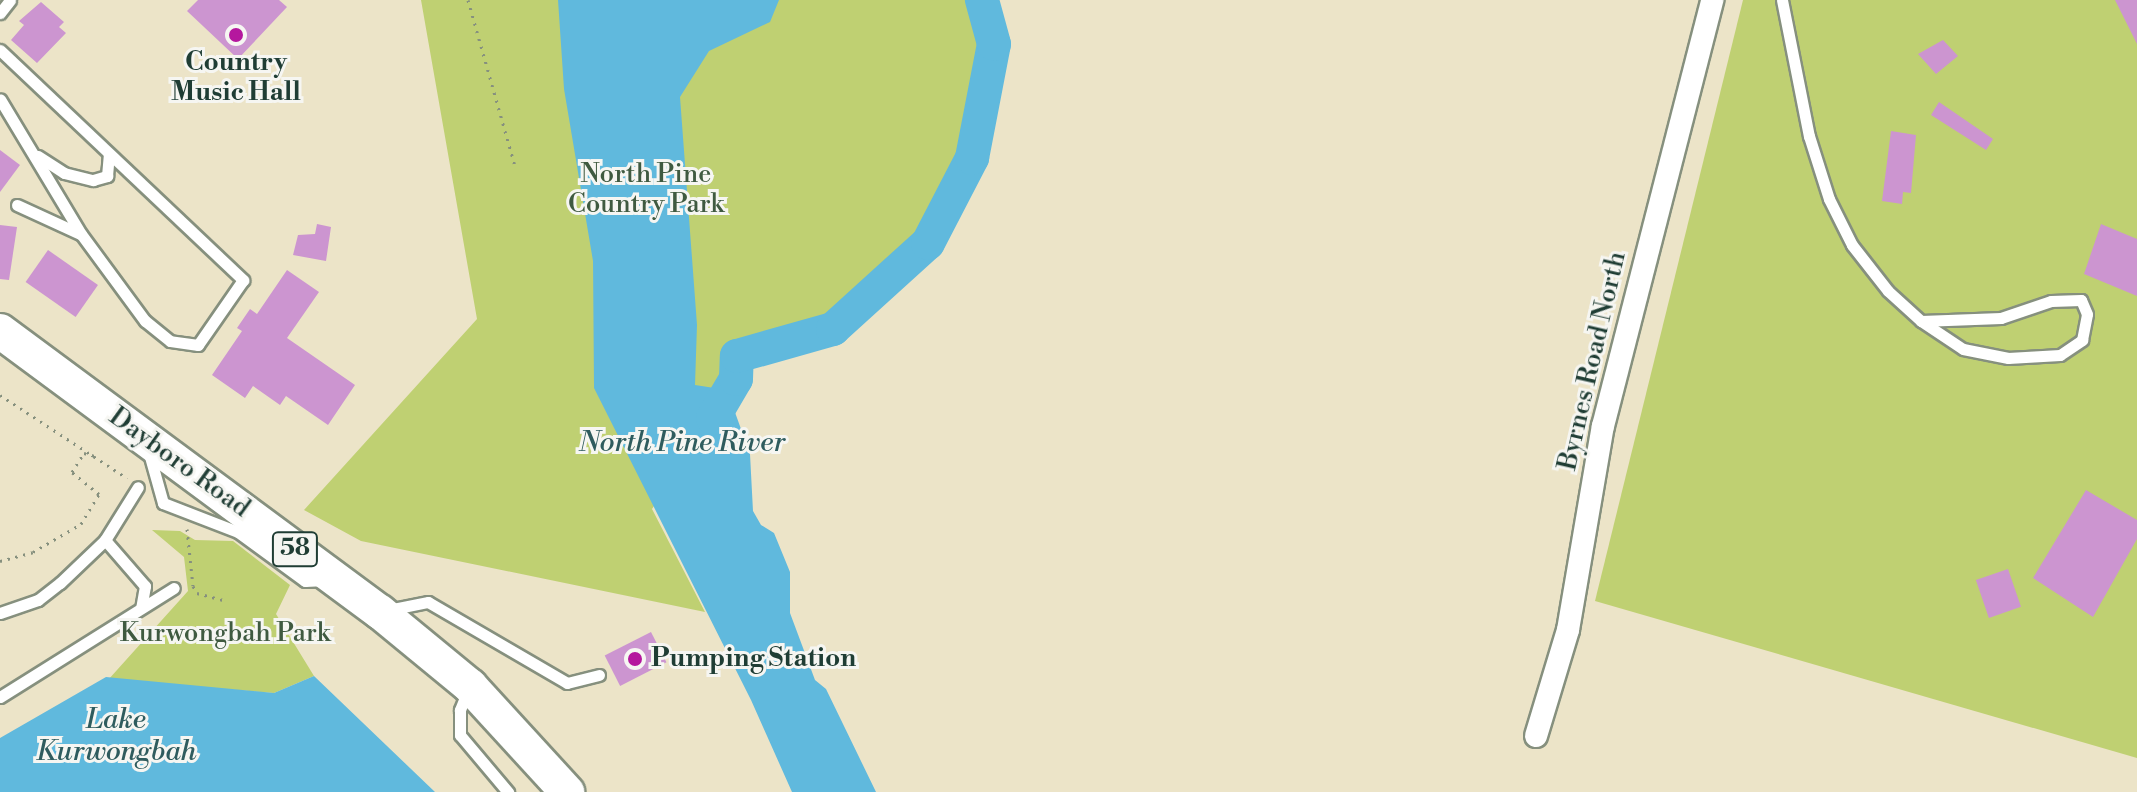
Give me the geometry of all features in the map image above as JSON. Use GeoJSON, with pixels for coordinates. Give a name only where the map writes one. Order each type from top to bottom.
{"type":"FeatureCollection","features":[{"type":"Feature","properties":{"kind":"main road","name":"Dayboro Road"},"geometry":{"type":"LineString","coordinates":[[0,331],[380,612],[470,686],[567,792]]}},
{"type":"Feature","properties":{"kind":"street","name":"Byrnes Road North"},"geometry":{"type":"LineString","coordinates":[[1536,736],[1568,630],[1603,426],[1712,0]]}},
{"type":"Feature","properties":{"kind":"lane"},"geometry":{"type":"LineString","coordinates":[[0,13],[10,0]]}},
{"type":"Feature","properties":{"kind":"lane"},"geometry":{"type":"LineString","coordinates":[[1782,0],[1809,136],[1829,199],[1852,245],[1888,291],[1921,321],[1963,349],[2008,358],[2060,355],[2082,340],[2087,314],[2081,300],[2051,301],[2001,318],[1921,321]]}},
{"type":"Feature","properties":{"kind":"lane"},"geometry":{"type":"LineString","coordinates":[[0,50],[243,280],[198,345],[170,341],[145,321],[81,234],[0,99]]}},
{"type":"Feature","properties":{"kind":"lane"},"geometry":{"type":"LineString","coordinates":[[31,151],[64,173],[93,180],[107,176],[109,154]]}},
{"type":"Feature","properties":{"kind":"lane"},"geometry":{"type":"LineString","coordinates":[[17,205],[81,234]]}},
{"type":"Feature","properties":{"kind":"lane"},"geometry":{"type":"LineString","coordinates":[[144,437],[163,503],[238,532],[305,581],[337,580]]}},
{"type":"Feature","properties":{"kind":"lane"},"geometry":{"type":"LineString","coordinates":[[0,613],[38,600],[105,540],[138,487]]}},
{"type":"Feature","properties":{"kind":"lane"},"geometry":{"type":"LineString","coordinates":[[105,540],[145,586],[141,608]]}},
{"type":"Feature","properties":{"kind":"lane"},"geometry":{"type":"LineString","coordinates":[[0,697],[174,588]]}},
{"type":"Feature","properties":{"kind":"lane"},"geometry":{"type":"LineString","coordinates":[[380,612],[428,602],[567,683],[599,675]]}},
{"type":"Feature","properties":{"kind":"lane"},"geometry":{"type":"LineString","coordinates":[[470,686],[460,710],[460,735],[508,792]]}},
{"type":"Feature","properties":{"kind":"path"},"geometry":{"type":"LineString","coordinates":[[468,0],[515,166]]}},
{"type":"Feature","properties":{"kind":"path"},"geometry":{"type":"LineString","coordinates":[[0,395],[138,487]]}},
{"type":"Feature","properties":{"kind":"path"},"geometry":{"type":"LineString","coordinates":[[0,561],[33,552],[81,524],[99,494],[72,472],[84,453],[95,456]]}},
{"type":"Feature","properties":{"kind":"path"},"geometry":{"type":"LineString","coordinates":[[192,514],[185,534],[193,586],[197,593],[224,600]]}},
{"type":"Feature","properties":{"kind":"green space","name":"North Pine Country Park"},"geometry":{"type":"Polygon","coordinates":[[[421,0],[982,0],[994,44],[972,158],[928,243],[833,329],[737,356],[736,379],[652,509],[705,612],[361,541],[304,510],[477,319],[421,0]]]}},
{"type":"Feature","properties":{"kind":"green space"},"geometry":{"type":"Polygon","coordinates":[[[1743,0],[2137,0],[2137,758],[1595,601],[1743,0]]]}},
{"type":"Feature","properties":{"kind":"green space","name":"Kurwongbah Park"},"geometry":{"type":"Polygon","coordinates":[[[152,530],[180,531],[195,540],[233,541],[290,585],[276,614],[314,676],[274,693],[108,680],[188,591],[184,557],[152,530]]]}},
{"type":"Feature","properties":{"kind":"water"},"geometry":{"type":"Polygon","coordinates":[[[558,0],[779,0],[770,22],[709,51],[680,97],[697,325],[695,385],[721,389],[736,379],[732,404],[750,454],[753,511],[761,525],[774,533],[790,572],[790,613],[815,680],[826,689],[876,792],[792,792],[751,700],[594,388],[593,261],[564,89],[558,0]]]}},
{"type":"Feature","properties":{"kind":"water","name":"Lake Kurwongbah"},"geometry":{"type":"Polygon","coordinates":[[[314,676],[435,792],[0,792],[0,738],[106,677],[274,693],[314,676]]]}},
{"type":"Feature","properties":{"kind":"building","name":"Country Music Hall"},"geometry":{"type":"Polygon","coordinates":[[[198,0],[279,0],[287,7],[238,59],[187,11],[198,0]]]}},
{"type":"Feature","properties":{"kind":"building"},"geometry":{"type":"Polygon","coordinates":[[[2115,0],[2137,0],[2137,44],[2115,0]]]}},
{"type":"Feature","properties":{"kind":"building"},"geometry":{"type":"Polygon","coordinates":[[[41,2],[64,22],[59,27],[66,33],[37,63],[11,40],[24,25],[19,21],[41,2]]]}},
{"type":"Feature","properties":{"kind":"building"},"geometry":{"type":"Polygon","coordinates":[[[1943,40],[1958,56],[1936,74],[1918,54],[1943,40]]]}},
{"type":"Feature","properties":{"kind":"building"},"geometry":{"type":"Polygon","coordinates":[[[1939,102],[1993,139],[1986,150],[1931,115],[1939,102]]]}},
{"type":"Feature","properties":{"kind":"building"},"geometry":{"type":"Polygon","coordinates":[[[1891,131],[1916,135],[1911,193],[1903,192],[1902,204],[1882,201],[1891,131]]]}},
{"type":"Feature","properties":{"kind":"building"},"geometry":{"type":"Polygon","coordinates":[[[0,150],[20,165],[0,192],[0,150]]]}},
{"type":"Feature","properties":{"kind":"building"},"geometry":{"type":"Polygon","coordinates":[[[317,224],[331,227],[326,261],[293,255],[298,235],[315,234],[317,224]]]}},
{"type":"Feature","properties":{"kind":"building"},"geometry":{"type":"Polygon","coordinates":[[[2101,224],[2137,239],[2137,296],[2084,274],[2101,224]]]}},
{"type":"Feature","properties":{"kind":"building"},"geometry":{"type":"Polygon","coordinates":[[[0,225],[17,227],[9,280],[0,279],[0,225]]]}},
{"type":"Feature","properties":{"kind":"building"},"geometry":{"type":"Polygon","coordinates":[[[48,250],[98,285],[76,317],[26,282],[48,250]]]}},
{"type":"Feature","properties":{"kind":"building"},"geometry":{"type":"Polygon","coordinates":[[[287,270],[319,292],[287,338],[355,385],[328,425],[286,396],[280,405],[253,386],[245,398],[212,375],[242,331],[237,328],[250,309],[257,314],[287,270]]]}},
{"type":"Feature","properties":{"kind":"building"},"geometry":{"type":"Polygon","coordinates":[[[2086,490],[2137,520],[2137,539],[2093,617],[2033,578],[2086,490]]]}},
{"type":"Feature","properties":{"kind":"building"},"geometry":{"type":"Polygon","coordinates":[[[2008,569],[2021,607],[1989,618],[1976,580],[2008,569]]]}},
{"type":"Feature","properties":{"kind":"building","name":"Pumping Station"},"geometry":{"type":"Polygon","coordinates":[[[651,632],[666,662],[620,686],[605,656],[651,632]]]}},
{"type":"Feature","properties":{"kind":"waterway","name":"North Pine River"},"geometry":{"type":"LineString","coordinates":[[713,418],[736,379],[737,356],[833,329],[928,243],[972,158],[994,44],[982,0]]}},
{"type":"Feature","properties":{"kind":"place","name":"Country Music Hall"},"geometry":{"type":"Point","coordinates":[236,35]}},
{"type":"Feature","properties":{"kind":"place","name":"Pumping Station"},"geometry":{"type":"Point","coordinates":[635,659]}}]}
